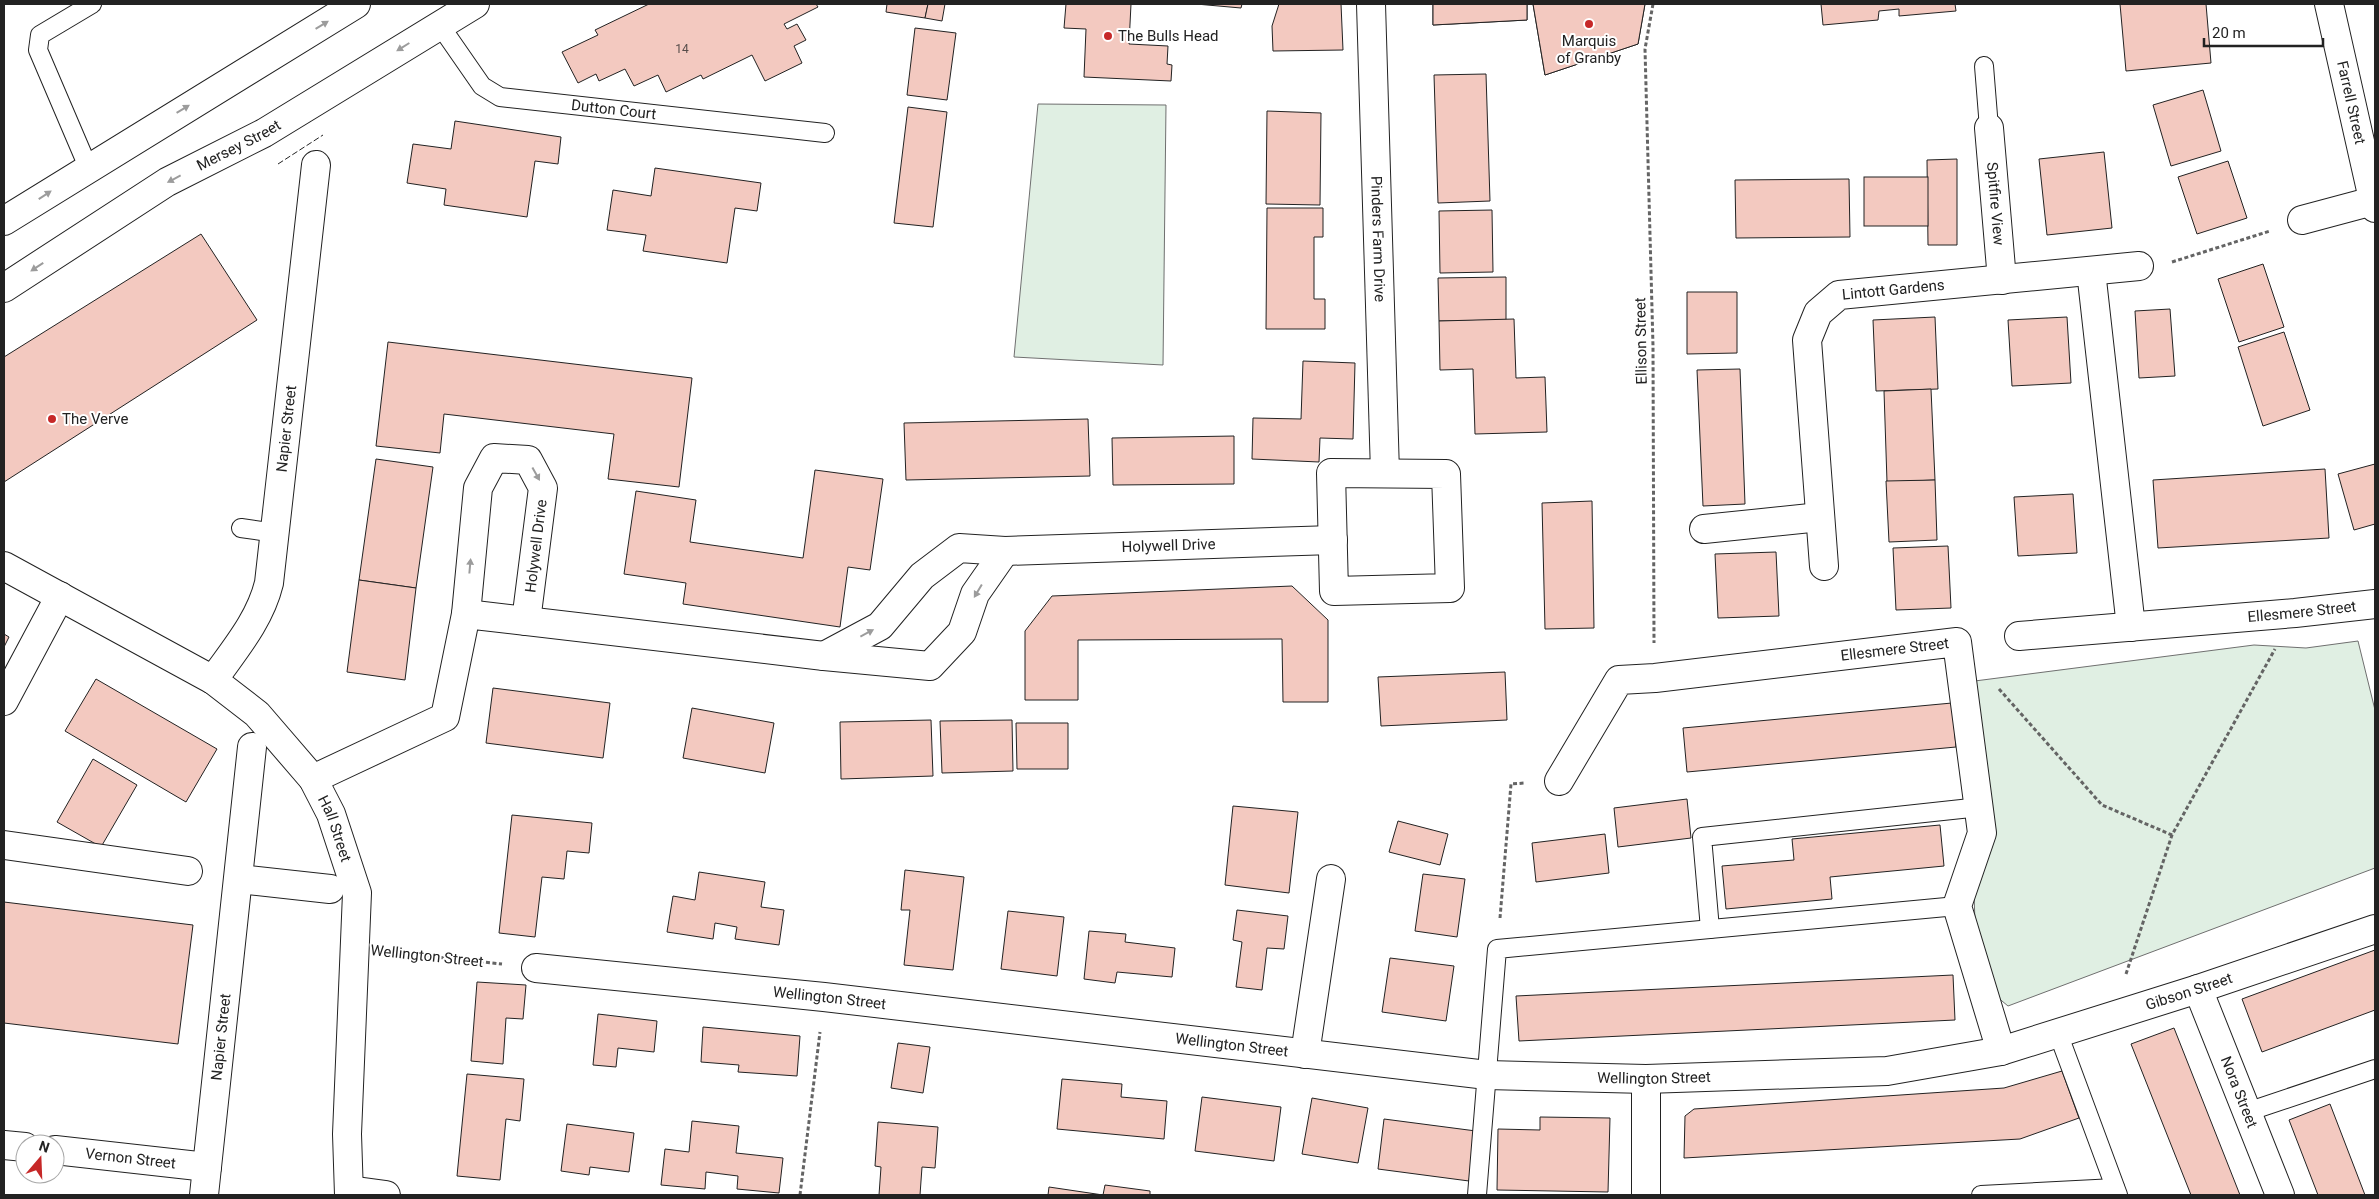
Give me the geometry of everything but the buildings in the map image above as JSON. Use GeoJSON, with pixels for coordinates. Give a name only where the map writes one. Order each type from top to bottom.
{"type":"FeatureCollection","features":[{"type":"Feature","properties":{"kind":"main road"},"geometry":{"type":"LineString","coordinates":[[4,221],[88,167],[356,4]]}},
{"type":"Feature","properties":{"kind":"main road","name":"Mersey Street"},"geometry":{"type":"LineString","coordinates":[[4,288],[167,182],[264,133],[474,4]]}},
{"type":"Feature","properties":{"kind":"main road","name":"Pinders Farm Drive"},"geometry":{"type":"LineString","coordinates":[[1371,4],[1385,473]]}},
{"type":"Feature","properties":{"kind":"main road","name":"Farrell Street"},"geometry":{"type":"LineString","coordinates":[[2302,220],[2374,204],[2329,4]]}},
{"type":"Feature","properties":{"kind":"main road","name":"Spitfire View"},"geometry":{"type":"LineString","coordinates":[[1989,128],[2002,280]]}},
{"type":"Feature","properties":{"kind":"main road","name":"Napier Street"},"geometry":{"type":"LineString","coordinates":[[213,680],[257,617],[264,602],[269,583],[316,165]]}},
{"type":"Feature","properties":{"kind":"main road","name":"Lintott Gardens"},"geometry":{"type":"LineString","coordinates":[[1824,566],[1807,340],[1818,313],[1839,295],[2139,266]]}},
{"type":"Feature","properties":{"kind":"main road"},"geometry":{"type":"LineString","coordinates":[[2090,272],[2131,627]]}},
{"type":"Feature","properties":{"kind":"main road","name":"Holywell Drive"},"geometry":{"type":"LineString","coordinates":[[313,779],[445,717],[466,614],[478,488],[494,458],[528,460],[543,488],[526,621]]}},
{"type":"Feature","properties":{"kind":"main road"},"geometry":{"type":"LineString","coordinates":[[1331,473],[1446,474],[1450,588],[1334,591],[1333,540],[1331,473]]}},
{"type":"Feature","properties":{"kind":"main road"},"geometry":{"type":"LineString","coordinates":[[1704,529],[1820,517]]}},
{"type":"Feature","properties":{"kind":"main road","name":"Holywell Drive"},"geometry":{"type":"LineString","coordinates":[[824,656],[880,626],[922,576],[958,548],[1005,551],[1333,540]]}},
{"type":"Feature","properties":{"kind":"main road"},"geometry":{"type":"LineString","coordinates":[[466,614],[824,656],[930,666],[962,632],[975,594],[1005,551]]}},
{"type":"Feature","properties":{"kind":"main road","name":"Hall Street"},"geometry":{"type":"LineString","coordinates":[[4,566],[213,680],[257,714],[313,779],[332,814],[357,893],[353,948],[347,1134],[349,1193]]}},
{"type":"Feature","properties":{"kind":"main road"},"geometry":{"type":"LineString","coordinates":[[4,701],[60,596]]}},
{"type":"Feature","properties":{"kind":"main road","name":"Ellesmere Street"},"geometry":{"type":"LineString","coordinates":[[2019,636],[2295,614],[2375,604]]}},
{"type":"Feature","properties":{"kind":"main road","name":"Ellesmere Street"},"geometry":{"type":"LineString","coordinates":[[1559,781],[1620,680],[1655,678],[1958,642],[1982,833],[1957,906]]}},
{"type":"Feature","properties":{"kind":"main road","name":"Napier Street"},"geometry":{"type":"LineString","coordinates":[[204,1195],[252,747]]}},
{"type":"Feature","properties":{"kind":"main road"},"geometry":{"type":"LineString","coordinates":[[4,845],[188,871]]}},
{"type":"Feature","properties":{"kind":"main road"},"geometry":{"type":"LineString","coordinates":[[239,879],[330,889]]}},
{"type":"Feature","properties":{"kind":"main road","name":"Wellington Street"},"geometry":{"type":"LineString","coordinates":[[1305,1054],[1331,879]]}},
{"type":"Feature","properties":{"kind":"main road"},"geometry":{"type":"LineString","coordinates":[[1957,906],[2001,1051]]}},
{"type":"Feature","properties":{"kind":"main road","name":"Gibson Street"},"geometry":{"type":"LineString","coordinates":[[2001,1051],[2198,989],[2375,929]]}},
{"type":"Feature","properties":{"kind":"main road","name":"Wellington Street"},"geometry":{"type":"LineString","coordinates":[[536,968],[824,997],[1487,1075],[1646,1080],[1888,1071],[2001,1051]]}},
{"type":"Feature","properties":{"kind":"main road","name":"Nora Street"},"geometry":{"type":"LineString","coordinates":[[2198,989],[2280,1195]]}},
{"type":"Feature","properties":{"kind":"main road"},"geometry":{"type":"LineString","coordinates":[[1646,1080],[1646,1195]]}},
{"type":"Feature","properties":{"kind":"main road","name":"Vernon Street"},"geometry":{"type":"LineString","coordinates":[[65,1151],[207,1167]]}},
{"type":"Feature","properties":{"kind":"main road"},"geometry":{"type":"LineString","coordinates":[[349,1193],[386,1195]]}},
{"type":"Feature","properties":{"kind":"lane"},"geometry":{"type":"LineString","coordinates":[[88,167],[38,50],[40,35],[92,4]]}},
{"type":"Feature","properties":{"kind":"lane","name":"Dutton Court"},"geometry":{"type":"LineString","coordinates":[[439,24],[482,86],[500,98],[825,133]]}},
{"type":"Feature","properties":{"kind":"lane"},"geometry":{"type":"LineString","coordinates":[[1984,66],[1989,128]]}},
{"type":"Feature","properties":{"kind":"lane"},"geometry":{"type":"LineString","coordinates":[[241,528],[275,533]]}},
{"type":"Feature","properties":{"kind":"lane"},"geometry":{"type":"LineString","coordinates":[[1710,929],[1702,837],[1980,807]]}},
{"type":"Feature","properties":{"kind":"lane"},"geometry":{"type":"LineString","coordinates":[[1477,1195],[1497,949],[1957,906]]}},
{"type":"Feature","properties":{"kind":"lane"},"geometry":{"type":"LineString","coordinates":[[1981,1195],[2117,1192],[2058,1033]]}},
{"type":"Feature","properties":{"kind":"lane"},"geometry":{"type":"LineString","coordinates":[[2247,1112],[2375,1069]]}},
{"type":"Feature","properties":{"kind":"path","name":"Ellison Street"},"geometry":{"type":"LineString","coordinates":[[1653,4],[1645,49],[1653,346],[1655,678]]}},
{"type":"Feature","properties":{"kind":"path"},"geometry":{"type":"LineString","coordinates":[[2139,266],[2169,263],[2302,220]]}},
{"type":"Feature","properties":{"kind":"path"},"geometry":{"type":"LineString","coordinates":[[2112,1015],[2172,835],[2295,614]]}},
{"type":"Feature","properties":{"kind":"path"},"geometry":{"type":"LineString","coordinates":[[1997,686],[2102,805],[2172,835]]}},
{"type":"Feature","properties":{"kind":"path"},"geometry":{"type":"LineString","coordinates":[[1497,949],[1512,784],[1559,781]]}},
{"type":"Feature","properties":{"kind":"path","name":"Wellington Street"},"geometry":{"type":"LineString","coordinates":[[353,948],[536,968]]}},
{"type":"Feature","properties":{"kind":"path"},"geometry":{"type":"LineString","coordinates":[[800,1195],[824,997]]}},
{"type":"Feature","properties":{"kind":"green space"},"geometry":{"type":"Polygon","coordinates":[[[1038,104],[1166,105],[1163,365],[1014,357],[1038,104]]]}},
{"type":"Feature","properties":{"kind":"green space"},"geometry":{"type":"Polygon","coordinates":[[[2358,641],[2375,710],[2375,868],[2008,1006],[1996,996],[1975,923],[1967,682],[2254,645],[2306,648],[2358,641]]]}},
{"type":"Feature","properties":{"kind":"fence"},"geometry":{"type":"LineString","coordinates":[[278,164],[323,135]]}},
{"type":"Feature","properties":{"kind":"place","name":"Marquis of Granby"},"geometry":{"type":"Point","coordinates":[1589,24]}},
{"type":"Feature","properties":{"kind":"place","name":"The Bulls Head"},"geometry":{"type":"Point","coordinates":[1108,36]}},
{"type":"Feature","properties":{"kind":"place","name":"The Verve"},"geometry":{"type":"Point","coordinates":[52,419]}}]}
